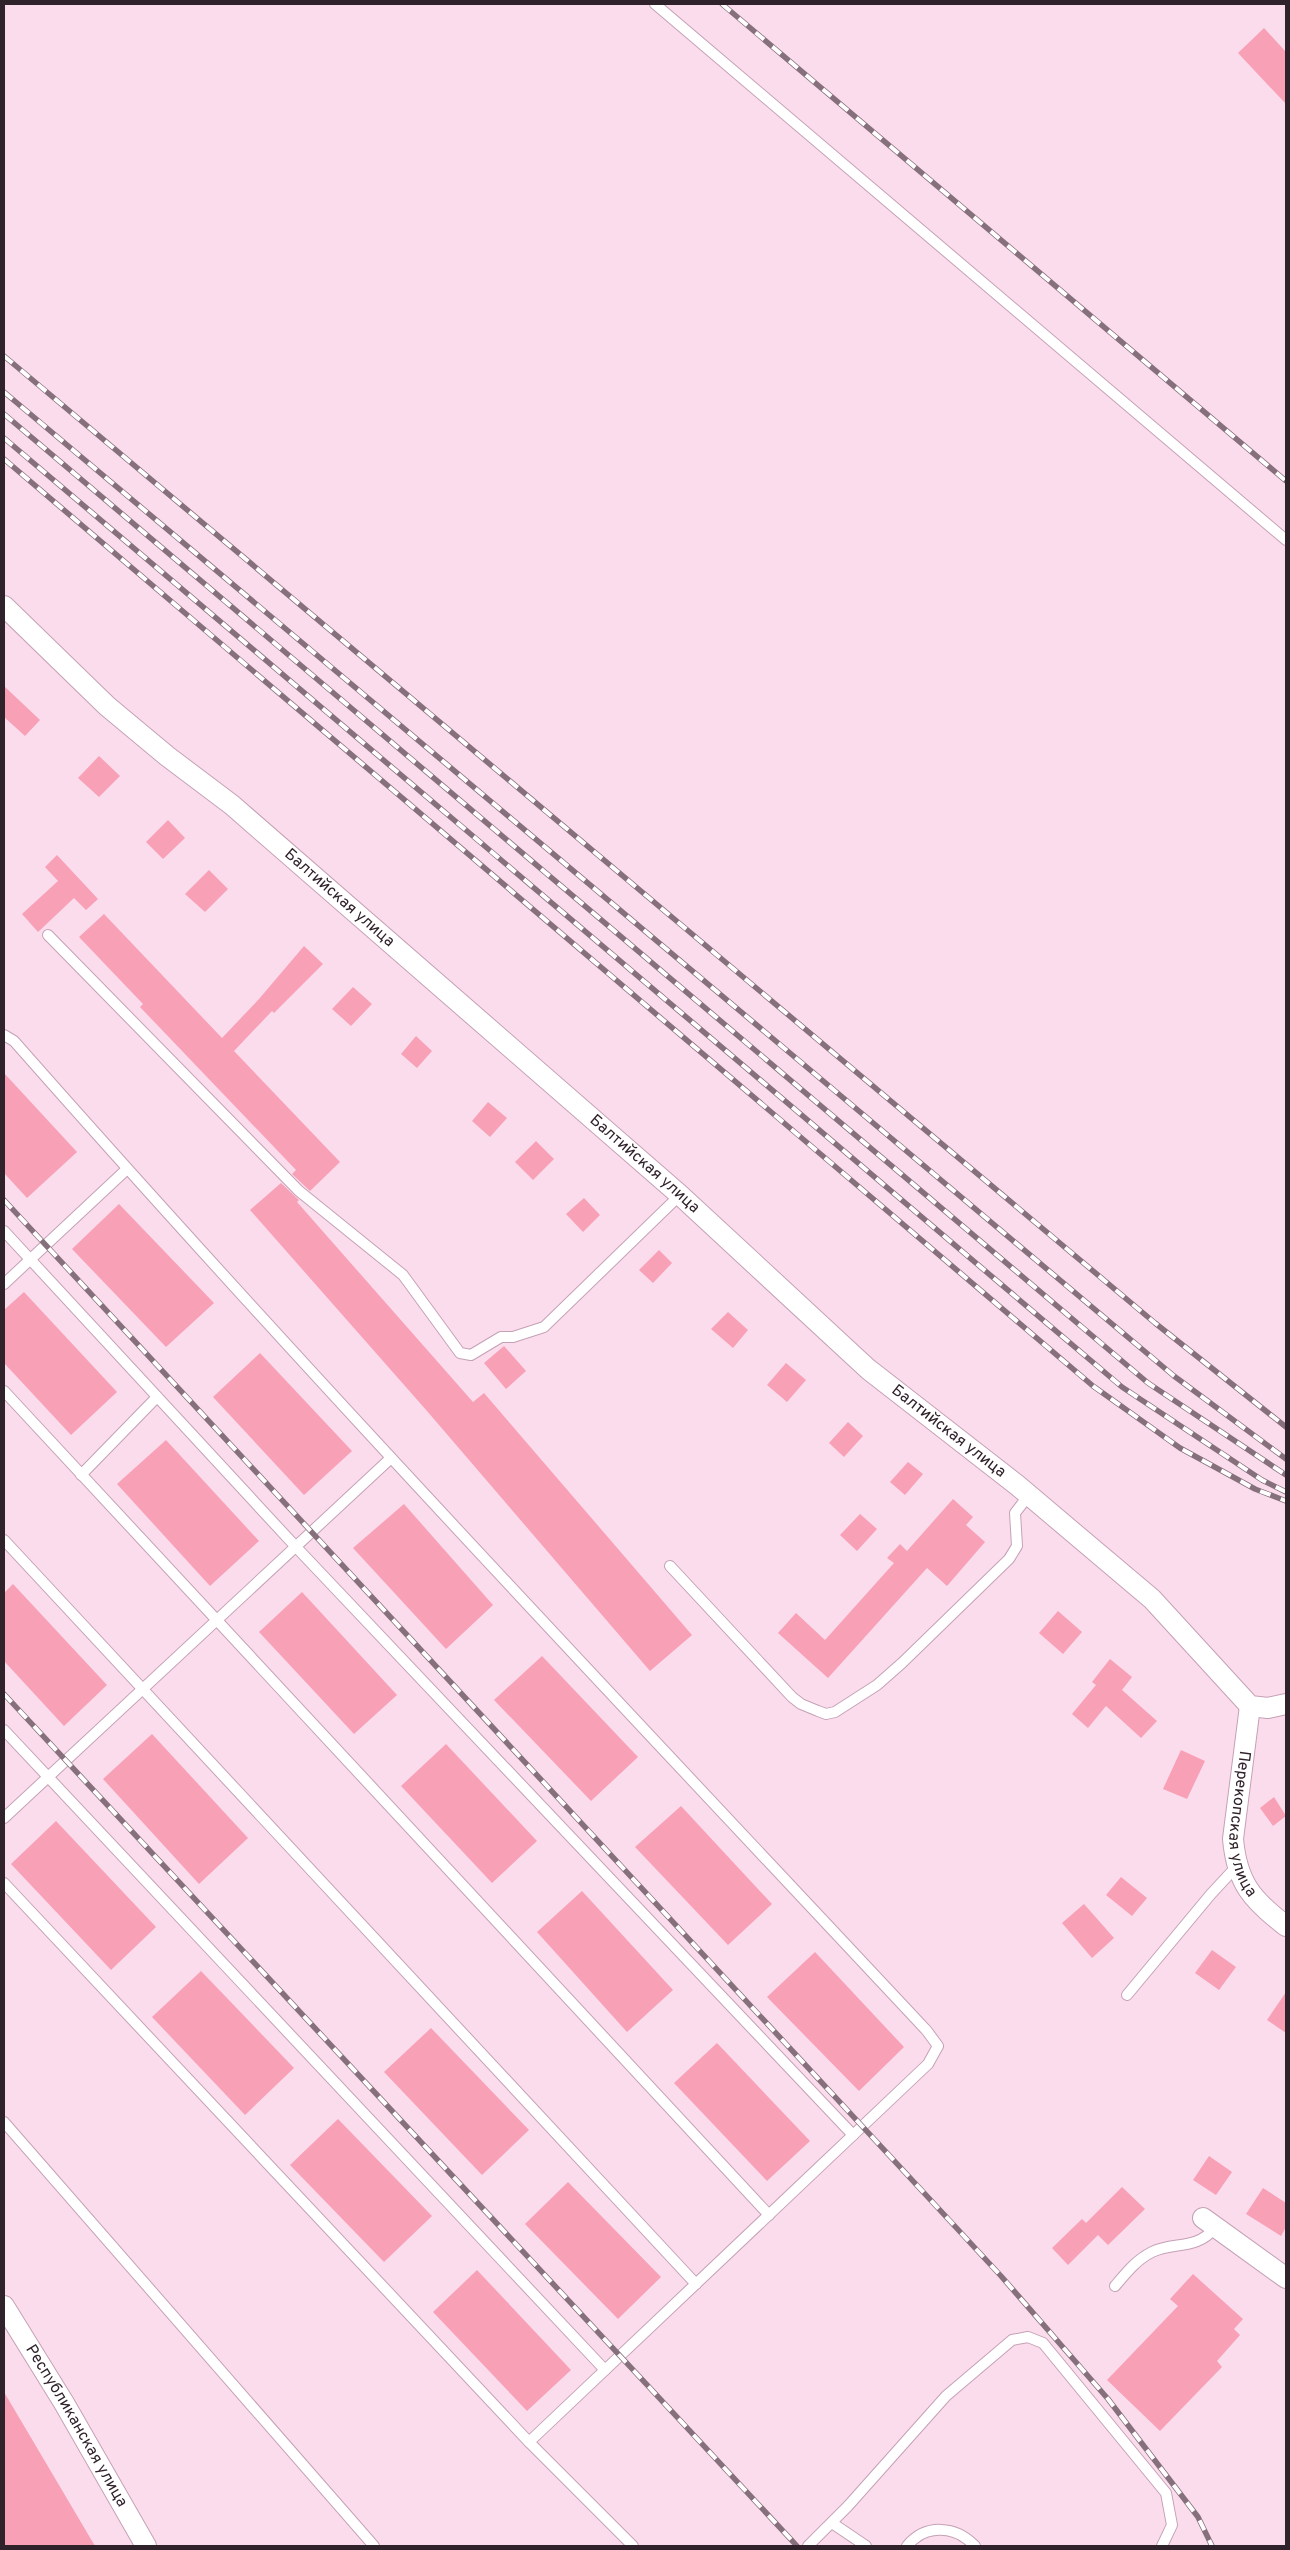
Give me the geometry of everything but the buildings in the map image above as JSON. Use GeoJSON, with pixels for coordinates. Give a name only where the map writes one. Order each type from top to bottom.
{"type":"FeatureCollection","features":[{"type":"Feature","properties":{"kind":"street","name":"Балтийская улица"},"geometry":{"type":"LineString","coordinates":[[6,612],[107,706],[167,756],[232,805],[680,1195],[868,1369],[1029,1495],[1152,1599],[1250,1706]]}},
{"type":"Feature","properties":{"kind":"street"},"geometry":{"type":"LineString","coordinates":[[1250,1706],[1268,1708],[1286,1704]]}},
{"type":"Feature","properties":{"kind":"street","name":"Перекопская улица"},"geometry":{"type":"LineString","coordinates":[[1250,1706],[1233,1839],[1237,1866],[1250,1894],[1286,1926]]}},
{"type":"Feature","properties":{"kind":"street"},"geometry":{"type":"LineString","coordinates":[[1209,2223],[1286,2278]]}},
{"type":"Feature","properties":{"kind":"street","name":"Республиканская улица"},"geometry":{"type":"LineString","coordinates":[[4,2306],[64,2403],[146,2546]]}},
{"type":"Feature","properties":{"kind":"lane"},"geometry":{"type":"LineString","coordinates":[[655,4],[1286,540]]}},
{"type":"Feature","properties":{"kind":"lane"},"geometry":{"type":"LineString","coordinates":[[48,935],[299,1191],[404,1275],[460,1353],[471,1355],[501,1337],[513,1337],[544,1327],[680,1195]]}},
{"type":"Feature","properties":{"kind":"lane"},"geometry":{"type":"LineString","coordinates":[[4,1035],[14,1041],[127,1169],[391,1458],[921,2024],[938,2046],[928,2064],[529,2442]]}},
{"type":"Feature","properties":{"kind":"lane"},"geometry":{"type":"LineString","coordinates":[[4,1284],[127,1169]]}},
{"type":"Feature","properties":{"kind":"lane"},"geometry":{"type":"LineString","coordinates":[[4,1231],[296,1547],[853,2135]]}},
{"type":"Feature","properties":{"kind":"lane"},"geometry":{"type":"LineString","coordinates":[[4,1391],[769,2215]]}},
{"type":"Feature","properties":{"kind":"lane"},"geometry":{"type":"LineString","coordinates":[[81,1475],[157,1398]]}},
{"type":"Feature","properties":{"kind":"lane"},"geometry":{"type":"LineString","coordinates":[[4,1818],[391,1458]]}},
{"type":"Feature","properties":{"kind":"lane"},"geometry":{"type":"LineString","coordinates":[[670,1566],[792,1697],[801,1704],[826,1714],[835,1712],[876,1685],[902,1664],[998,1572],[1016,1546],[1015,1513],[1029,1495]]}},
{"type":"Feature","properties":{"kind":"lane"},"geometry":{"type":"LineString","coordinates":[[4,1540],[696,2284]]}},
{"type":"Feature","properties":{"kind":"lane"},"geometry":{"type":"LineString","coordinates":[[4,1730],[605,2370]]}},
{"type":"Feature","properties":{"kind":"lane"},"geometry":{"type":"LineString","coordinates":[[1127,1995],[1206,1900],[1237,1866]]}},
{"type":"Feature","properties":{"kind":"lane"},"geometry":{"type":"LineString","coordinates":[[4,1883],[529,2442],[633,2546]]}},
{"type":"Feature","properties":{"kind":"lane"},"geometry":{"type":"LineString","coordinates":[[4,2122],[374,2546]]}},
{"type":"Feature","properties":{"kind":"lane"},"geometry":{"type":"LineString","coordinates":[[1115,2286],[1137,2261],[1154,2251],[1194,2244],[1209,2223]]}},
{"type":"Feature","properties":{"kind":"lane"},"geometry":{"type":"LineString","coordinates":[[808,2546],[832,2524],[946,2396],[1012,2340],[1028,2338],[1043,2343],[1166,2493],[1172,2525],[1162,2546]]}},
{"type":"Feature","properties":{"kind":"lane"},"geometry":{"type":"LineString","coordinates":[[832,2524],[866,2546]]}},
{"type":"Feature","properties":{"kind":"lane"},"geometry":{"type":"LineString","coordinates":[[907,2546],[928,2531],[947,2530],[965,2535],[975,2546]]}},
{"type":"Feature","properties":{"kind":"railway"},"geometry":{"type":"LineString","coordinates":[[722,4],[1286,481]]}},
{"type":"Feature","properties":{"kind":"railway"},"geometry":{"type":"LineString","coordinates":[[4,356],[1155,1323],[1286,1427]]}},
{"type":"Feature","properties":{"kind":"railway"},"geometry":{"type":"LineString","coordinates":[[4,392],[1174,1376],[1286,1459]]}},
{"type":"Feature","properties":{"kind":"railway"},"geometry":{"type":"LineString","coordinates":[[4,414],[1148,1383],[1286,1475]]}},
{"type":"Feature","properties":{"kind":"railway"},"geometry":{"type":"LineString","coordinates":[[4,438],[1122,1387],[1262,1480],[1286,1492]]}},
{"type":"Feature","properties":{"kind":"railway"},"geometry":{"type":"LineString","coordinates":[[4,459],[1093,1386],[1180,1448],[1255,1489],[1286,1501]]}},
{"type":"Feature","properties":{"kind":"railway"},"geometry":{"type":"LineString","coordinates":[[4,1200],[1001,2276],[1108,2399],[1198,2517],[1212,2546]]}},
{"type":"Feature","properties":{"kind":"railway"},"geometry":{"type":"LineString","coordinates":[[4,1694],[797,2546]]}}]}
